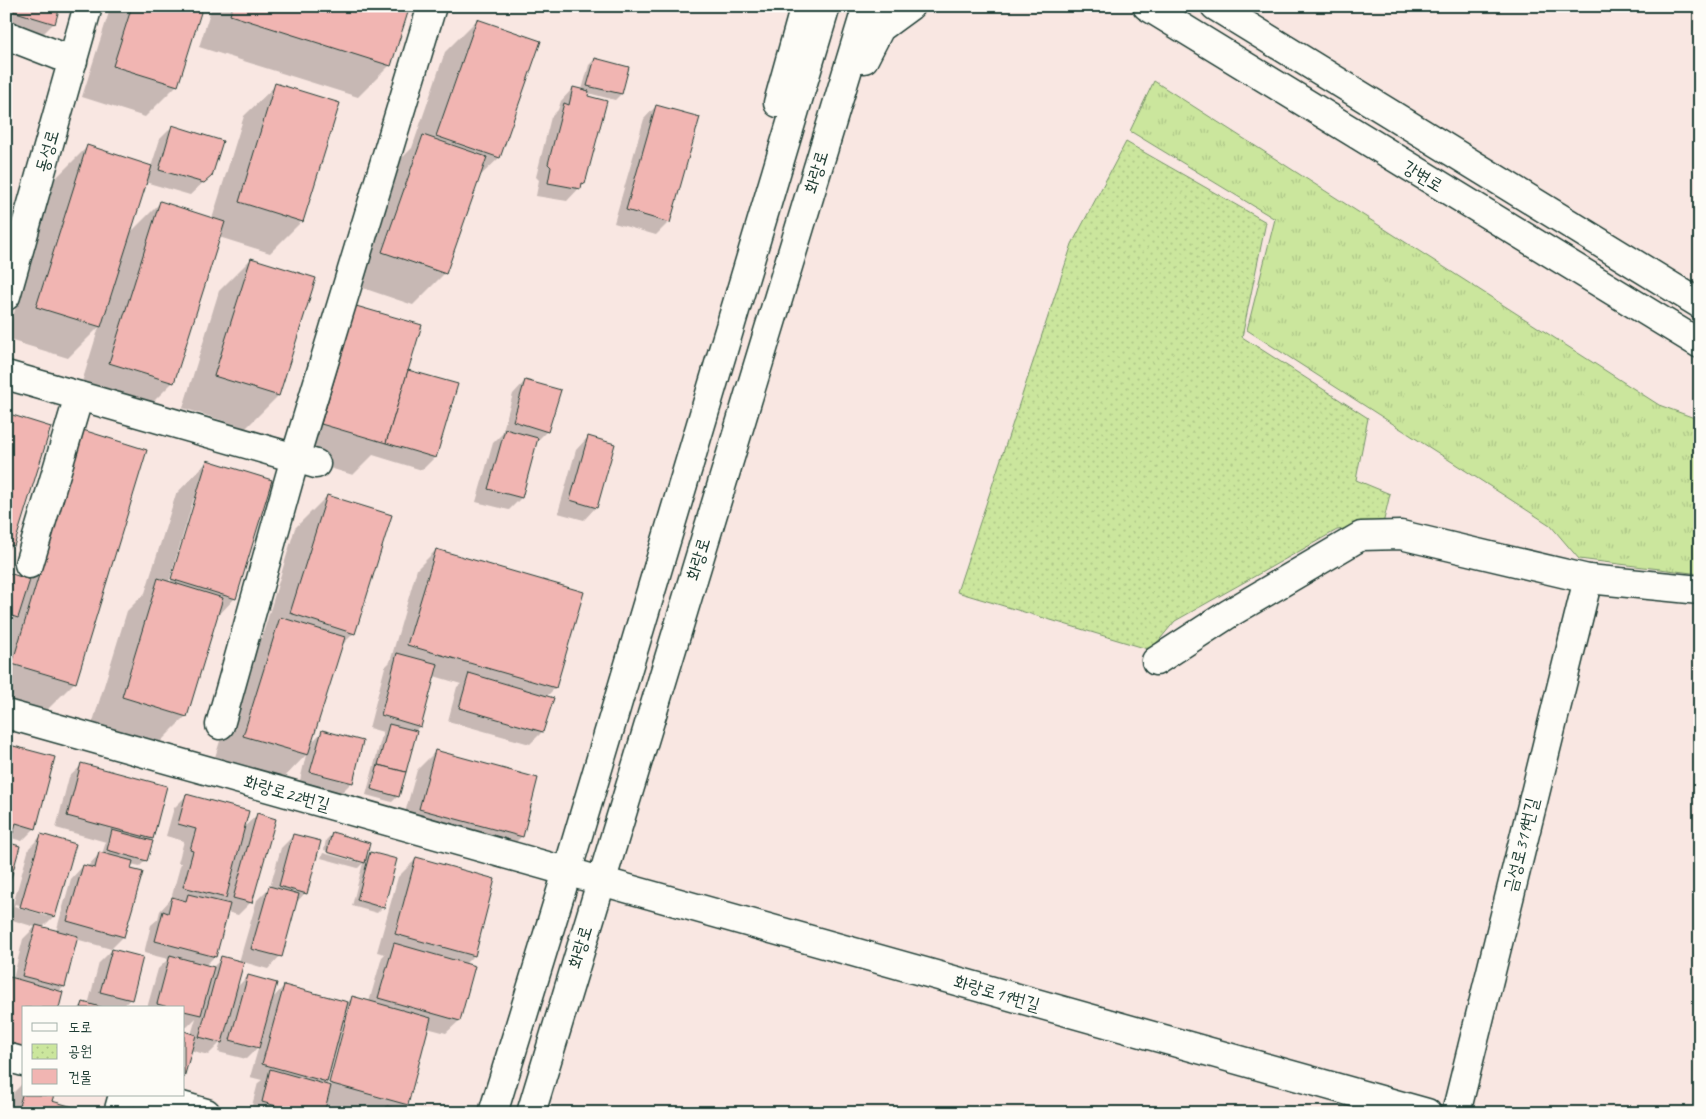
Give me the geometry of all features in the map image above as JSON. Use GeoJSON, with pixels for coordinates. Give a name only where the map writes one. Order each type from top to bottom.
{"type":"FeatureCollection","features":[{"type":"Feature","properties":{"kind":"street","name":"동성로"},"geometry":{"type":"LineString","coordinates":[[6,296],[88,6]]}},
{"type":"Feature","properties":{"kind":"street"},"geometry":{"type":"LineString","coordinates":[[220,725],[305,461],[432,6]]}},
{"type":"Feature","properties":{"kind":"street"},"geometry":{"type":"LineString","coordinates":[[780,161],[774,115],[805,6]]}},
{"type":"Feature","properties":{"kind":"street","name":"화랑로"},"geometry":{"type":"LineString","coordinates":[[493,1113],[568,872],[826,6]]}},
{"type":"Feature","properties":{"kind":"street","name":"화랑로"},"geometry":{"type":"LineString","coordinates":[[530,1113],[599,881],[867,6]]}},
{"type":"Feature","properties":{"kind":"street"},"geometry":{"type":"LineString","coordinates":[[830,128],[880,28],[910,6]]}},
{"type":"Feature","properties":{"kind":"street","name":"강변로"},"geometry":{"type":"LineString","coordinates":[[1147,6],[1700,344]]}},
{"type":"Feature","properties":{"kind":"street","name":"강변로"},"geometry":{"type":"LineString","coordinates":[[1215,6],[1700,304]]}},
{"type":"Feature","properties":{"kind":"street"},"geometry":{"type":"LineString","coordinates":[[6,35],[73,61]]}},
{"type":"Feature","properties":{"kind":"street"},"geometry":{"type":"LineString","coordinates":[[6,375],[305,461]]}},
{"type":"Feature","properties":{"kind":"street"},"geometry":{"type":"LineString","coordinates":[[29,564],[79,396]]}},
{"type":"Feature","properties":{"kind":"street"},"geometry":{"type":"LineString","coordinates":[[1156,661],[1230,613],[1361,536],[1401,535],[1588,578],[1700,590]]}},
{"type":"Feature","properties":{"kind":"street","name":"금성로319번길"},"geometry":{"type":"LineString","coordinates":[[1456,1113],[1588,578]]}},
{"type":"Feature","properties":{"kind":"street","name":"화랑로22번길"},"geometry":{"type":"LineString","coordinates":[[6,714],[568,872]]}},
{"type":"Feature","properties":{"kind":"street","name":"화랑로19번길"},"geometry":{"type":"LineString","coordinates":[[568,872],[1428,1113]]}},
{"type":"Feature","properties":{"kind":"street"},"geometry":{"type":"LineString","coordinates":[[6,1057],[22,1061]]}},
{"type":"Feature","properties":{"kind":"street"},"geometry":{"type":"LineString","coordinates":[[118,1113],[123,1096]]}},
{"type":"Feature","properties":{"kind":"street"},"geometry":{"type":"LineString","coordinates":[[146,1096],[206,1113]]}},
{"type":"Feature","properties":{"kind":"green space"},"geometry":{"type":"Polygon","coordinates":[[[1154,81],[1659,405],[1700,420],[1700,574],[1579,559],[1550,525],[1247,330],[1275,219],[1130,131],[1154,81]]]}},
{"type":"Feature","properties":{"kind":"green space"},"geometry":{"type":"Polygon","coordinates":[[[1126,142],[1266,222],[1242,337],[1368,418],[1356,480],[1390,494],[1383,524],[1337,530],[1175,621],[1151,650],[957,592],[1072,244],[1126,142]]]}},
{"type":"Feature","properties":{"kind":"building"},"geometry":{"type":"Polygon","coordinates":[[[6,6],[60,6],[55,24],[6,9],[6,6]]]}},
{"type":"Feature","properties":{"kind":"building"},"geometry":{"type":"Polygon","coordinates":[[[132,6],[203,6],[178,86],[113,66],[132,6]]]}},
{"type":"Feature","properties":{"kind":"building"},"geometry":{"type":"Polygon","coordinates":[[[233,6],[410,6],[391,66],[230,15],[233,6]]]}},
{"type":"Feature","properties":{"kind":"building"},"geometry":{"type":"Polygon","coordinates":[[[477,19],[541,41],[500,158],[436,136],[477,19]]]}},
{"type":"Feature","properties":{"kind":"building"},"geometry":{"type":"Polygon","coordinates":[[[595,58],[629,67],[622,94],[587,86],[595,58]]]}},
{"type":"Feature","properties":{"kind":"building"},"geometry":{"type":"Polygon","coordinates":[[[275,83],[340,103],[303,222],[239,202],[275,83]]]}},
{"type":"Feature","properties":{"kind":"building"},"geometry":{"type":"Polygon","coordinates":[[[573,87],[589,91],[588,96],[607,101],[585,184],[582,183],[581,189],[548,183],[551,167],[548,164],[564,103],[569,105],[573,87]]]}},
{"type":"Feature","properties":{"kind":"building"},"geometry":{"type":"Polygon","coordinates":[[[656,105],[700,117],[670,223],[626,210],[656,105]]]}},
{"type":"Feature","properties":{"kind":"building"},"geometry":{"type":"Polygon","coordinates":[[[172,125],[223,141],[212,176],[204,183],[159,170],[172,125]]]}},
{"type":"Feature","properties":{"kind":"building"},"geometry":{"type":"Polygon","coordinates":[[[423,135],[487,157],[446,274],[382,252],[423,135]]]}},
{"type":"Feature","properties":{"kind":"building"},"geometry":{"type":"Polygon","coordinates":[[[87,145],[152,166],[101,327],[36,307],[87,145]]]}},
{"type":"Feature","properties":{"kind":"building"},"geometry":{"type":"Polygon","coordinates":[[[160,201],[225,222],[174,383],[109,363],[160,201]]]}},
{"type":"Feature","properties":{"kind":"building"},"geometry":{"type":"Polygon","coordinates":[[[251,258],[316,278],[279,396],[214,376],[251,258]]]}},
{"type":"Feature","properties":{"kind":"building"},"geometry":{"type":"Polygon","coordinates":[[[356,306],[422,325],[386,443],[321,424],[356,306]]]}},
{"type":"Feature","properties":{"kind":"building"},"geometry":{"type":"Polygon","coordinates":[[[408,370],[458,384],[436,458],[386,443],[408,370]]]}},
{"type":"Feature","properties":{"kind":"building"},"geometry":{"type":"Polygon","coordinates":[[[525,380],[561,390],[548,432],[513,421],[525,380]]]}},
{"type":"Feature","properties":{"kind":"building"},"geometry":{"type":"Polygon","coordinates":[[[6,413],[51,427],[14,546],[6,544],[6,413]]]}},
{"type":"Feature","properties":{"kind":"building"},"geometry":{"type":"Polygon","coordinates":[[[505,429],[538,438],[522,498],[488,489],[505,429]]]}},
{"type":"Feature","properties":{"kind":"building"},"geometry":{"type":"Polygon","coordinates":[[[83,430],[147,450],[76,683],[12,664],[83,430]]]}},
{"type":"Feature","properties":{"kind":"building"},"geometry":{"type":"Polygon","coordinates":[[[588,436],[615,444],[597,508],[570,500],[588,436]]]}},
{"type":"Feature","properties":{"kind":"building"},"geometry":{"type":"Polygon","coordinates":[[[207,460],[272,480],[236,599],[171,579],[207,460]]]}},
{"type":"Feature","properties":{"kind":"building"},"geometry":{"type":"Polygon","coordinates":[[[327,495],[392,515],[355,634],[290,613],[327,495]]]}},
{"type":"Feature","properties":{"kind":"building"},"geometry":{"type":"Polygon","coordinates":[[[436,549],[584,592],[556,688],[407,645],[436,549]]]}},
{"type":"Feature","properties":{"kind":"building"},"geometry":{"type":"Polygon","coordinates":[[[6,572],[30,580],[18,618],[6,614],[6,572]]]}},
{"type":"Feature","properties":{"kind":"building"},"geometry":{"type":"Polygon","coordinates":[[[158,578],[223,598],[187,717],[122,697],[158,578]]]}},
{"type":"Feature","properties":{"kind":"building"},"geometry":{"type":"Polygon","coordinates":[[[280,617],[345,637],[308,755],[243,736],[280,617]]]}},
{"type":"Feature","properties":{"kind":"building"},"geometry":{"type":"Polygon","coordinates":[[[397,653],[438,664],[421,727],[381,715],[397,653]]]}},
{"type":"Feature","properties":{"kind":"building"},"geometry":{"type":"Polygon","coordinates":[[[469,673],[554,698],[543,732],[459,708],[469,673]]]}},
{"type":"Feature","properties":{"kind":"building"},"geometry":{"type":"Polygon","coordinates":[[[389,724],[417,731],[406,772],[378,765],[389,724]]]}},
{"type":"Feature","properties":{"kind":"building"},"geometry":{"type":"Polygon","coordinates":[[[322,730],[363,741],[353,783],[310,772],[322,730]]]}},
{"type":"Feature","properties":{"kind":"building"},"geometry":{"type":"Polygon","coordinates":[[[6,744],[55,757],[36,829],[16,823],[13,833],[6,832],[6,744]]]}},
{"type":"Feature","properties":{"kind":"building"},"geometry":{"type":"Polygon","coordinates":[[[435,750],[538,778],[523,837],[419,809],[435,750]]]}},
{"type":"Feature","properties":{"kind":"building"},"geometry":{"type":"Polygon","coordinates":[[[81,763],[167,786],[153,839],[67,816],[81,763]]]}},
{"type":"Feature","properties":{"kind":"building"},"geometry":{"type":"Polygon","coordinates":[[[378,765],[406,772],[399,797],[371,789],[378,765]]]}},
{"type":"Feature","properties":{"kind":"building"},"geometry":{"type":"Polygon","coordinates":[[[186,794],[249,811],[226,898],[183,887],[193,851],[190,850],[196,829],[178,824],[186,794]]]}},
{"type":"Feature","properties":{"kind":"building"},"geometry":{"type":"Polygon","coordinates":[[[257,813],[276,819],[252,903],[233,898],[257,813]]]}},
{"type":"Feature","properties":{"kind":"building"},"geometry":{"type":"Polygon","coordinates":[[[112,830],[153,841],[147,861],[107,850],[112,830]]]}},
{"type":"Feature","properties":{"kind":"building"},"geometry":{"type":"Polygon","coordinates":[[[332,832],[370,843],[365,863],[327,852],[332,832]]]}},
{"type":"Feature","properties":{"kind":"building"},"geometry":{"type":"Polygon","coordinates":[[[41,834],[76,844],[55,917],[20,907],[41,834]]]}},
{"type":"Feature","properties":{"kind":"building"},"geometry":{"type":"Polygon","coordinates":[[[293,834],[321,841],[307,894],[279,886],[293,834]]]}},
{"type":"Feature","properties":{"kind":"building"},"geometry":{"type":"Polygon","coordinates":[[[6,842],[20,846],[6,896],[6,842]]]}},
{"type":"Feature","properties":{"kind":"building"},"geometry":{"type":"Polygon","coordinates":[[[99,852],[133,861],[131,869],[143,872],[124,937],[67,921],[83,865],[95,868],[99,852]]]}},
{"type":"Feature","properties":{"kind":"building"},"geometry":{"type":"Polygon","coordinates":[[[370,852],[397,859],[384,908],[357,900],[370,852]]]}},
{"type":"Feature","properties":{"kind":"building"},"geometry":{"type":"Polygon","coordinates":[[[416,857],[495,879],[475,956],[395,934],[416,857]]]}},
{"type":"Feature","properties":{"kind":"building"},"geometry":{"type":"Polygon","coordinates":[[[269,886],[299,894],[282,957],[251,949],[269,886]]]}},
{"type":"Feature","properties":{"kind":"building"},"geometry":{"type":"Polygon","coordinates":[[[188,894],[230,904],[216,957],[155,941],[163,911],[168,913],[172,897],[186,901],[188,894]]]}},
{"type":"Feature","properties":{"kind":"building"},"geometry":{"type":"Polygon","coordinates":[[[36,925],[78,936],[65,987],[22,976],[36,925]]]}},
{"type":"Feature","properties":{"kind":"building"},"geometry":{"type":"Polygon","coordinates":[[[394,943],[475,966],[460,1021],[378,998],[394,943]]]}},
{"type":"Feature","properties":{"kind":"building"},"geometry":{"type":"Polygon","coordinates":[[[112,949],[143,957],[132,1000],[100,992],[112,949]]]}},
{"type":"Feature","properties":{"kind":"building"},"geometry":{"type":"Polygon","coordinates":[[[170,955],[214,967],[201,1015],[185,1011],[185,1006],[157,1004],[170,955]]]}},
{"type":"Feature","properties":{"kind":"building"},"geometry":{"type":"Polygon","coordinates":[[[221,956],[244,962],[222,1043],[199,1037],[221,956]]]}},
{"type":"Feature","properties":{"kind":"building"},"geometry":{"type":"Polygon","coordinates":[[[248,975],[277,983],[259,1048],[230,1040],[248,975]]]}},
{"type":"Feature","properties":{"kind":"building"},"geometry":{"type":"Polygon","coordinates":[[[10,977],[63,992],[60,1006],[22,1006],[22,1048],[6,1044],[6,991],[10,977]]]}},
{"type":"Feature","properties":{"kind":"building"},"geometry":{"type":"Polygon","coordinates":[[[284,985],[348,1002],[327,1082],[262,1064],[284,985]]]}},
{"type":"Feature","properties":{"kind":"building"},"geometry":{"type":"Polygon","coordinates":[[[352,996],[431,1018],[408,1105],[329,1083],[352,996]]]}},
{"type":"Feature","properties":{"kind":"building"},"geometry":{"type":"Polygon","coordinates":[[[83,1002],[97,1006],[82,1006],[83,1002]]]}},
{"type":"Feature","properties":{"kind":"building"},"geometry":{"type":"Polygon","coordinates":[[[185,1031],[196,1035],[185,1074],[185,1031]]]}},
{"type":"Feature","properties":{"kind":"building"},"geometry":{"type":"Polygon","coordinates":[[[270,1069],[331,1086],[324,1113],[302,1113],[262,1102],[270,1069]]]}},
{"type":"Feature","properties":{"kind":"building"},"geometry":{"type":"Polygon","coordinates":[[[22,1095],[54,1096],[52,1101],[73,1107],[71,1113],[17,1113],[22,1095]]]}},
{"type":"Feature","properties":{"kind":"building"},"geometry":{"type":"Polygon","coordinates":[[[387,1106],[411,1113],[384,1113],[387,1106]]]}}]}
